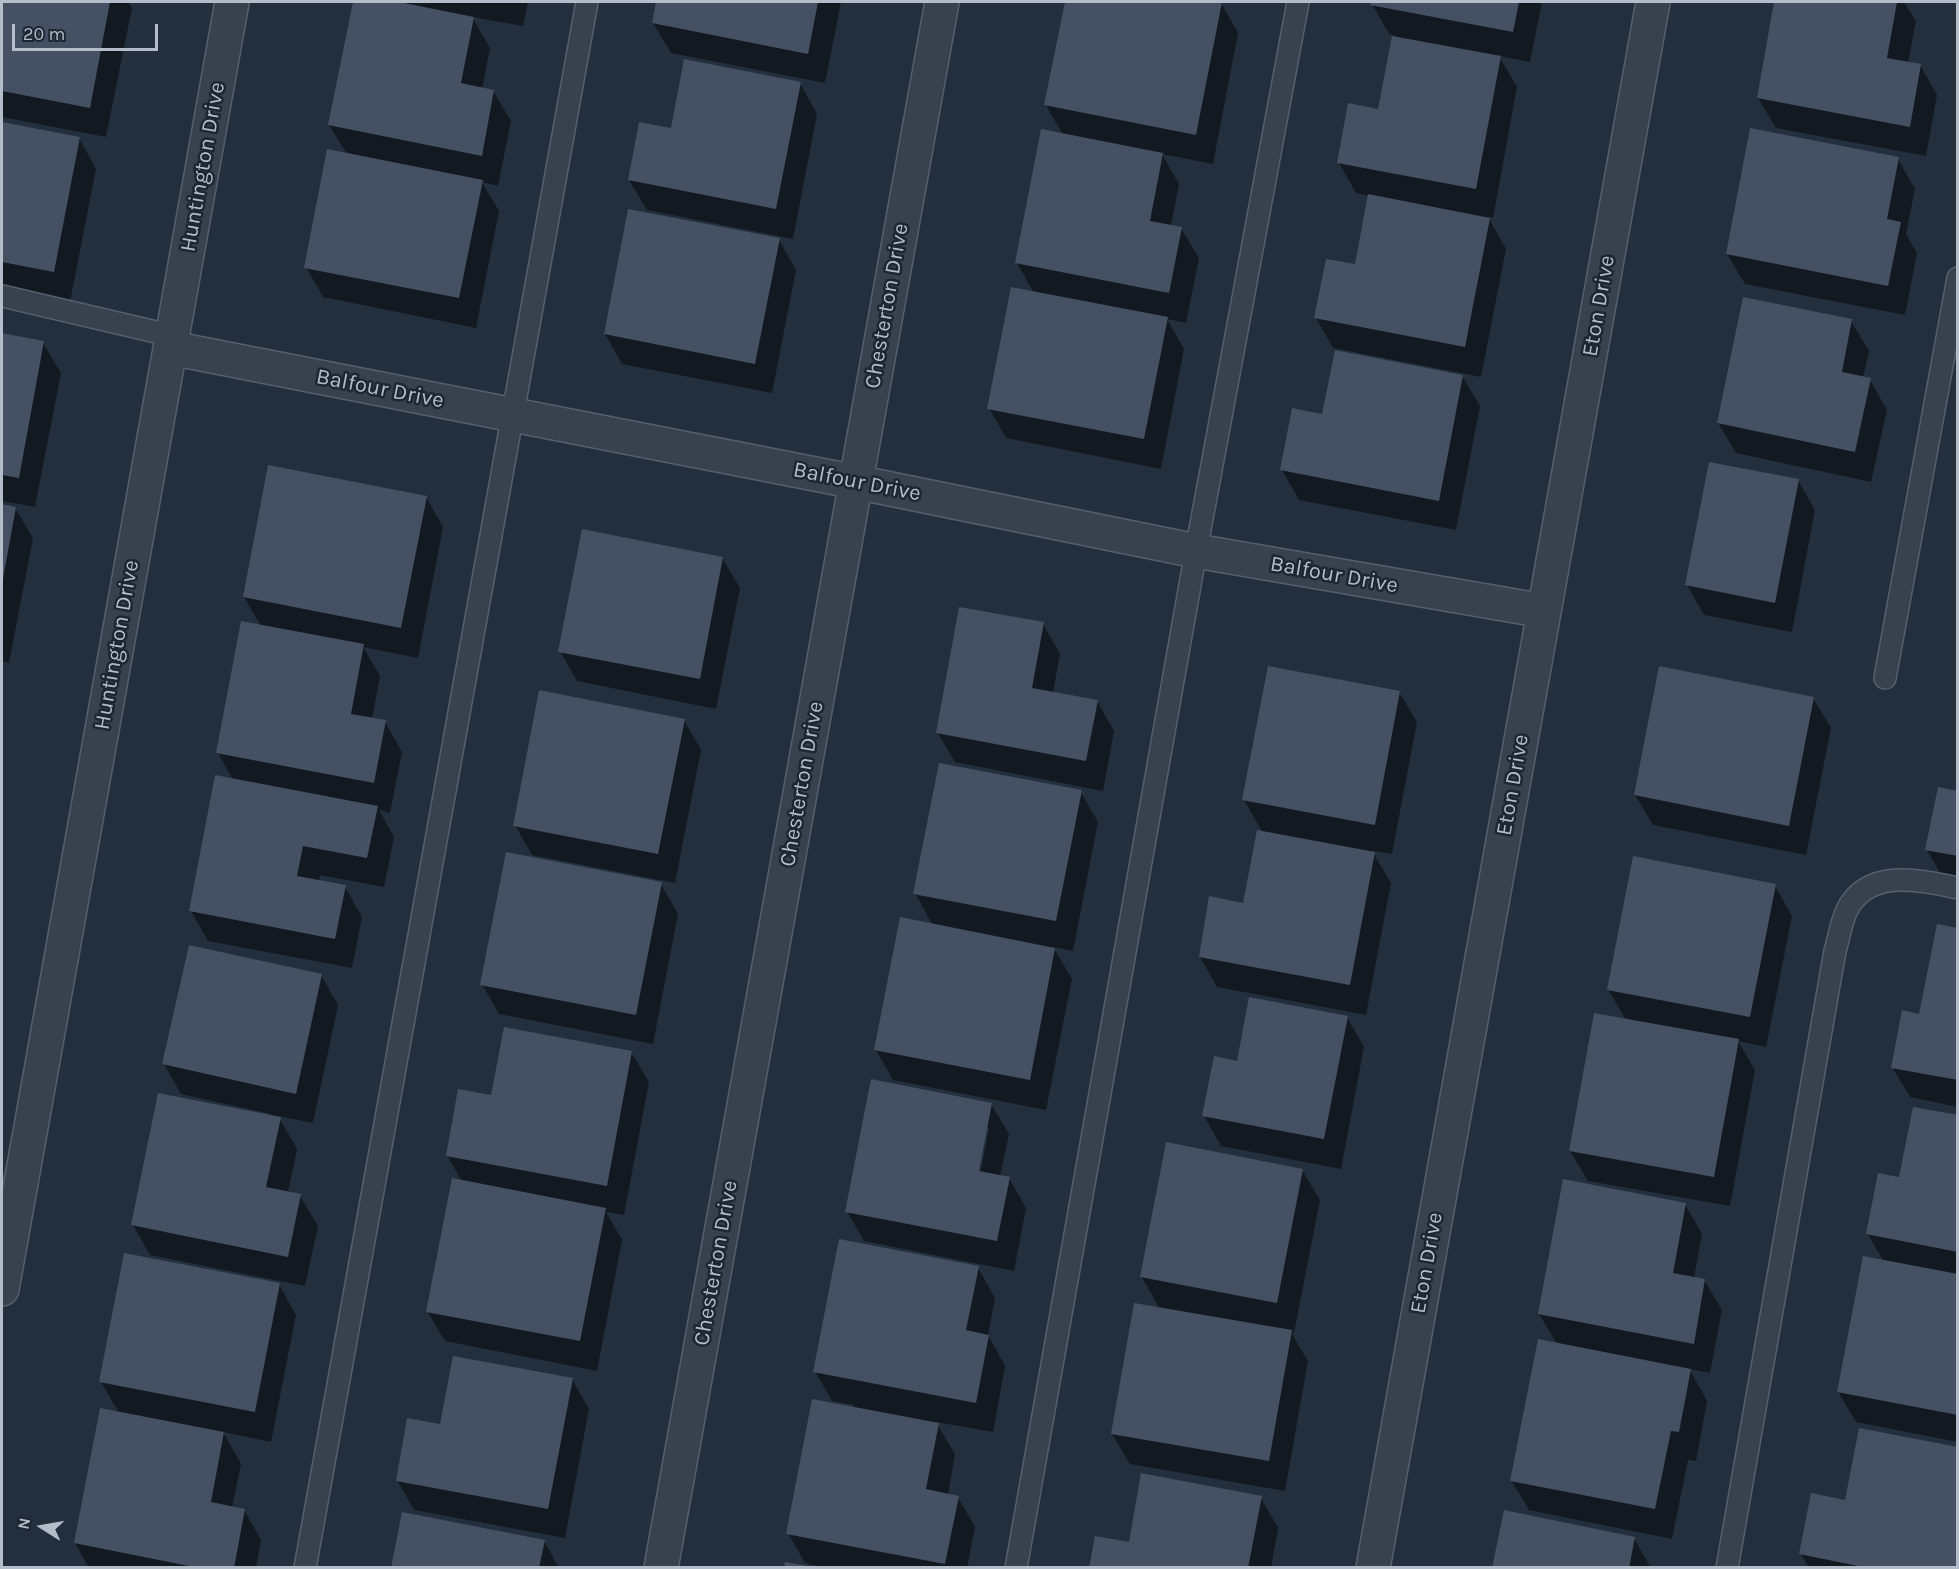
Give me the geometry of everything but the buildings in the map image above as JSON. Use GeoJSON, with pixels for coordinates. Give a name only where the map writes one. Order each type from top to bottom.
{"type":"FeatureCollection","features":[{"type":"Feature","properties":{"kind":"street","name":"Huntington Drive"},"geometry":{"type":"LineString","coordinates":[[2,1289],[232,2]]}},
{"type":"Feature","properties":{"kind":"street","name":"Chesterton Drive"},"geometry":{"type":"LineString","coordinates":[[661,1568],[942,2]]}},
{"type":"Feature","properties":{"kind":"street","name":"Eton Drive"},"geometry":{"type":"LineString","coordinates":[[1373,1568],[1653,2]]}},
{"type":"Feature","properties":{"kind":"street","name":"Balfour Drive"},"geometry":{"type":"LineString","coordinates":[[172,342],[512,414],[1196,551],[1544,611]]}},
{"type":"Feature","properties":{"kind":"lane"},"geometry":{"type":"LineString","coordinates":[[305,1568],[587,2]]}},
{"type":"Feature","properties":{"kind":"lane"},"geometry":{"type":"LineString","coordinates":[[1016,1568],[1196,551],[1298,2]]}},
{"type":"Feature","properties":{"kind":"lane"},"geometry":{"type":"LineString","coordinates":[[1885,678],[1958,278]]}},
{"type":"Feature","properties":{"kind":"lane"},"geometry":{"type":"LineString","coordinates":[[2,296],[172,342]]}},
{"type":"Feature","properties":{"kind":"lane"},"geometry":{"type":"LineString","coordinates":[[1727,1568],[1835,951],[1847,910],[1863,889],[1879,881],[1924,880],[1958,888]]}}]}
